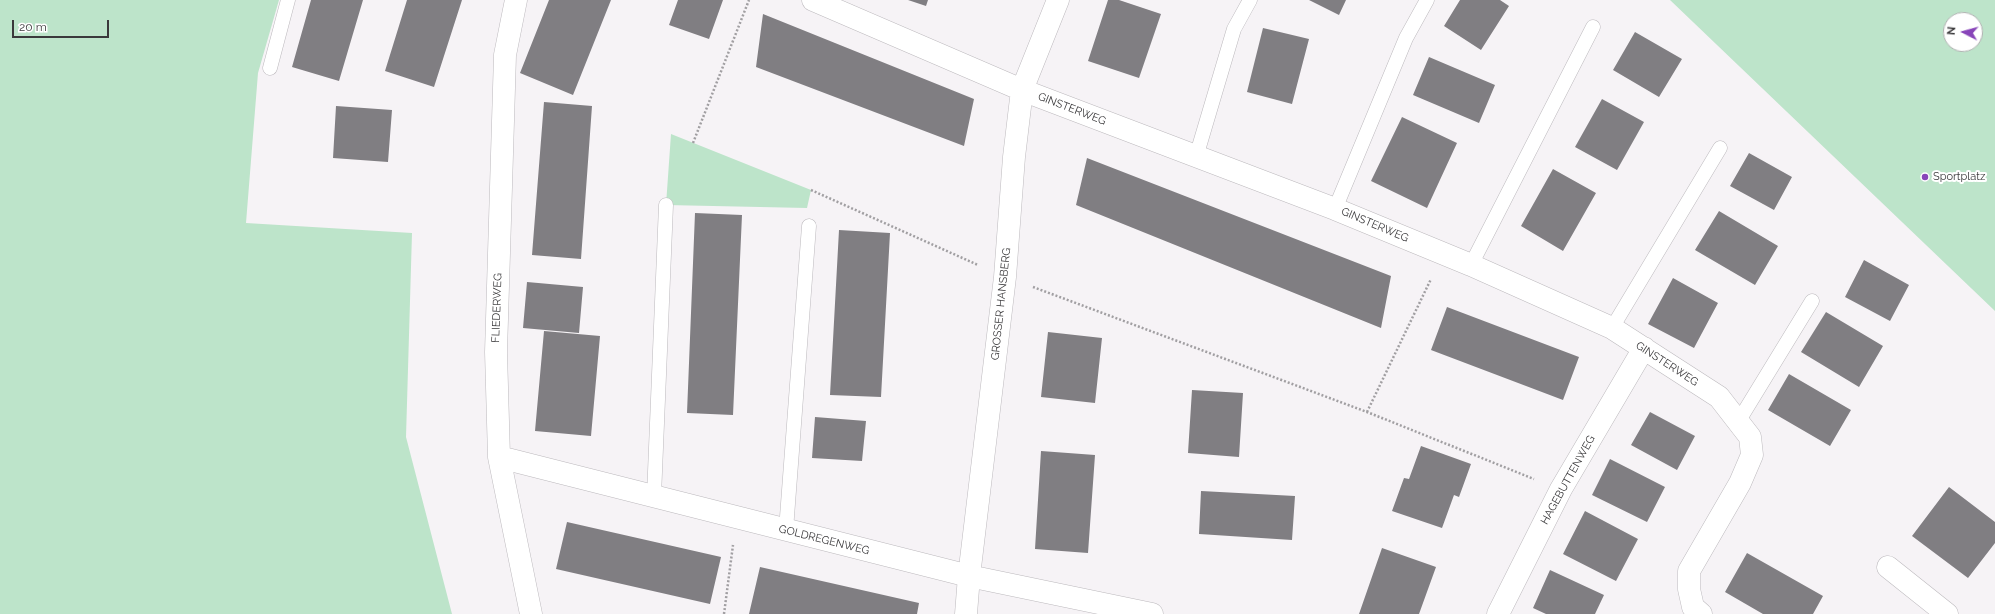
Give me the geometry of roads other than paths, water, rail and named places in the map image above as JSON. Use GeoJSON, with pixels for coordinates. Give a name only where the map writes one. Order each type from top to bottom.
{"type":"FeatureCollection","features":[{"type":"Feature","properties":{"kind":"street","name":"FLIEDERWEG"},"geometry":{"type":"LineString","coordinates":[[516,0],[504,55],[496,352],[499,457],[531,614]]}},
{"type":"Feature","properties":{"kind":"street","name":"GINSTERWEG"},"geometry":{"type":"LineString","coordinates":[[813,0],[1022,90],[1335,209],[1471,265],[1612,328],[1719,398],[1750,437],[1752,455],[1740,483],[1689,571],[1689,589],[1693,607],[1701,614]]}},
{"type":"Feature","properties":{"kind":"street","name":"GROSSER HANSBERG"},"geometry":{"type":"LineString","coordinates":[[966,614],[969,576],[1005,277],[1014,157],[1022,90],[1058,0]]}},
{"type":"Feature","properties":{"kind":"street","name":"HAGEBUTTENWEG"},"geometry":{"type":"LineString","coordinates":[[1498,614],[1561,489],[1644,348]]}},
{"type":"Feature","properties":{"kind":"street","name":"GOLDREGENWEG"},"geometry":{"type":"LineString","coordinates":[[499,457],[969,576],[1152,614]]}},
{"type":"Feature","properties":{"kind":"street"},"geometry":{"type":"LineString","coordinates":[[1888,567],[1947,614]]}},
{"type":"Feature","properties":{"kind":"lane"},"geometry":{"type":"LineString","coordinates":[[270,68],[288,0]]}},
{"type":"Feature","properties":{"kind":"lane"},"geometry":{"type":"LineString","coordinates":[[1196,157],[1234,29],[1250,0]]}},
{"type":"Feature","properties":{"kind":"lane"},"geometry":{"type":"LineString","coordinates":[[1335,209],[1406,38],[1427,0]]}},
{"type":"Feature","properties":{"kind":"lane"},"geometry":{"type":"LineString","coordinates":[[1471,265],[1593,27]]}},
{"type":"Feature","properties":{"kind":"lane"},"geometry":{"type":"LineString","coordinates":[[1612,328],[1720,148]]}},
{"type":"Feature","properties":{"kind":"lane"},"geometry":{"type":"LineString","coordinates":[[654,496],[666,205]]}},
{"type":"Feature","properties":{"kind":"lane"},"geometry":{"type":"LineString","coordinates":[[786,530],[809,226]]}},
{"type":"Feature","properties":{"kind":"lane"},"geometry":{"type":"LineString","coordinates":[[1738,422],[1812,301]]}},
{"type":"Feature","properties":{"kind":"place","name":"Sportplatz"},"geometry":{"type":"Point","coordinates":[1925,177]}}]}
